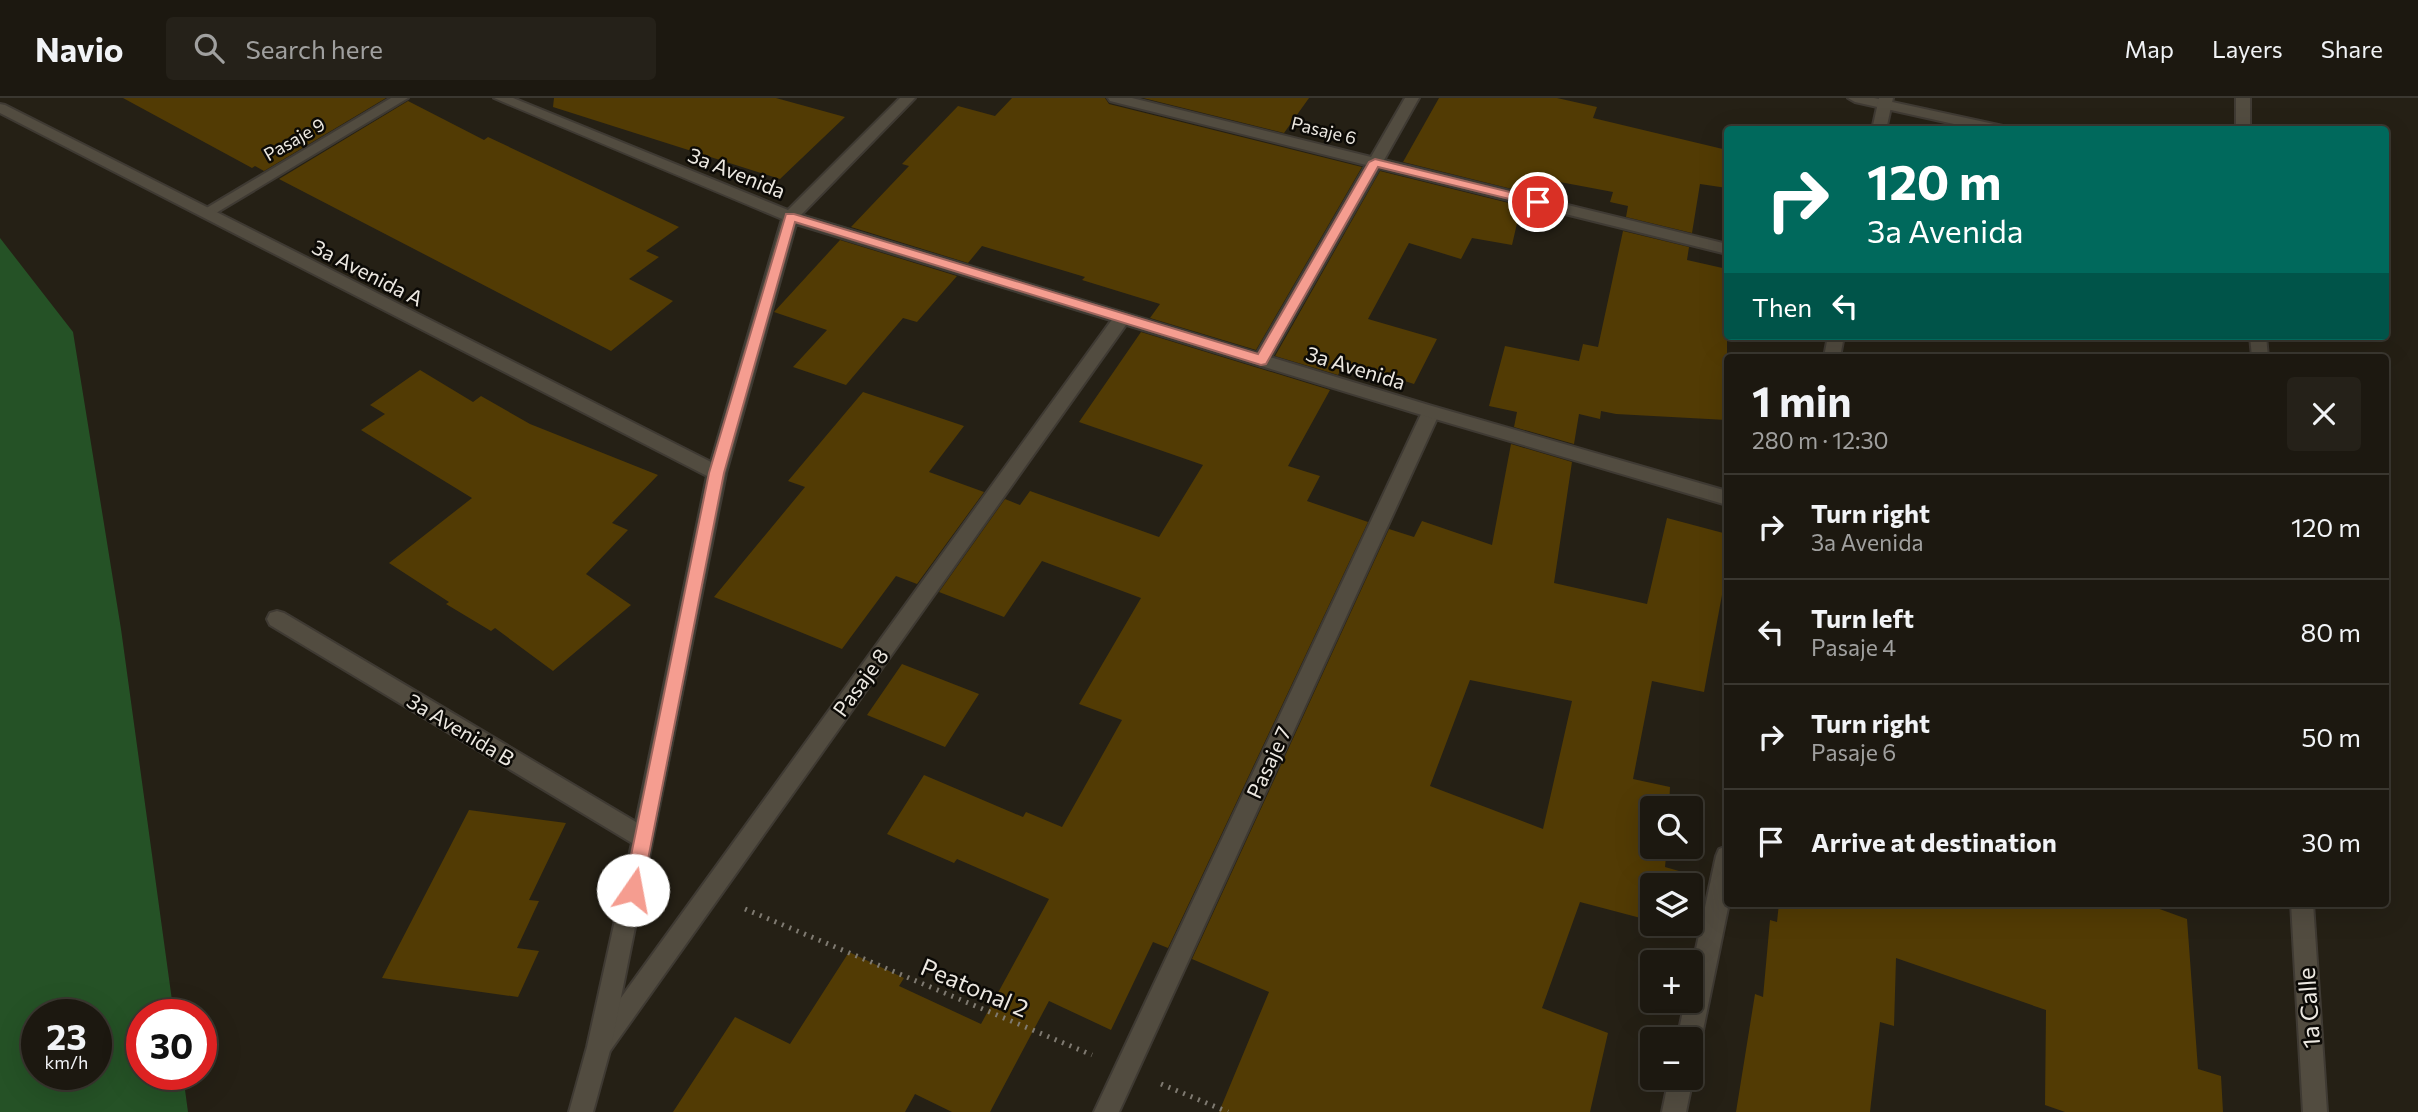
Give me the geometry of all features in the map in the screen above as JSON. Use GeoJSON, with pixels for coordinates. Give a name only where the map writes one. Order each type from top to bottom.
{"type":"FeatureCollection","features":[{"type":"Feature","properties":{"kind":"street","name":"3a Avenida"},"geometry":{"type":"LineString","coordinates":[[501,98],[790,217],[1431,412],[1724,497]]}},
{"type":"Feature","properties":{"kind":"street"},"geometry":{"type":"LineString","coordinates":[[581,1112],[599,1047],[644,838],[717,473],[790,217],[908,98]]}},
{"type":"Feature","properties":{"kind":"street","name":"Pasaje 6"},"geometry":{"type":"LineString","coordinates":[[1115,98],[1724,248]]}},
{"type":"Feature","properties":{"kind":"street"},"geometry":{"type":"LineString","coordinates":[[1261,360],[1412,98]]}},
{"type":"Feature","properties":{"kind":"street"},"geometry":{"type":"LineString","coordinates":[[1855,98],[1885,101],[1987,126]]}},
{"type":"Feature","properties":{"kind":"street"},"geometry":{"type":"LineString","coordinates":[[2243,98],[2243,126]]}},
{"type":"Feature","properties":{"kind":"street"},"geometry":{"type":"LineString","coordinates":[[1881,126],[1885,101]]}},
{"type":"Feature","properties":{"kind":"street","name":"3a Avenida A"},"geometry":{"type":"LineString","coordinates":[[0,108],[717,473]]}},
{"type":"Feature","properties":{"kind":"street","name":"Pasaje 8"},"geometry":{"type":"LineString","coordinates":[[599,1047],[1122,318]]}},
{"type":"Feature","properties":{"kind":"street","name":"Pasaje 7"},"geometry":{"type":"LineString","coordinates":[[1106,1112],[1431,412]]}},
{"type":"Feature","properties":{"kind":"street","name":"3a Avenida B"},"geometry":{"type":"LineString","coordinates":[[277,619],[644,838]]}},
{"type":"Feature","properties":{"kind":"street"},"geometry":{"type":"LineString","coordinates":[[1692,1027],[1724,871]]}},
{"type":"Feature","properties":{"kind":"street","name":"1a Calle"},"geometry":{"type":"LineString","coordinates":[[2302,907],[2315,1112]]}},
{"type":"Feature","properties":{"kind":"street"},"geometry":{"type":"LineString","coordinates":[[1674,1112],[1679,1090]]}},
{"type":"Feature","properties":{"kind":"lane","name":"Pasaje 9"},"geometry":{"type":"LineString","coordinates":[[206,213],[401,98]]}},
{"type":"Feature","properties":{"kind":"path","name":"Peatonal 2"},"geometry":{"type":"LineString","coordinates":[[708,894],[1228,1112]]}},
{"type":"Feature","properties":{"kind":"green space"},"geometry":{"type":"Polygon","coordinates":[[[0,238],[73,332],[121,629],[172,999],[126,999],[126,1090],[185,1090],[188,1112],[0,1112],[0,238]]]}},
{"type":"Feature","properties":{"kind":"building"},"geometry":{"type":"Polygon","coordinates":[[[123,98],[386,98],[264,171],[255,166],[252,168],[123,98]]]}},
{"type":"Feature","properties":{"kind":"building"},"geometry":{"type":"Polygon","coordinates":[[[554,98],[776,98],[845,117],[780,179],[553,107],[554,98]]]}},
{"type":"Feature","properties":{"kind":"building"},"geometry":{"type":"Polygon","coordinates":[[[1012,98],[1105,98],[1109,104],[1362,167],[1256,350],[1150,318],[1160,304],[1082,280],[1085,277],[982,246],[968,263],[851,227],[909,166],[902,164],[958,106],[995,116],[1012,98]]]}},
{"type":"Feature","properties":{"kind":"building"},"geometry":{"type":"Polygon","coordinates":[[[1143,98],[1309,98],[1284,133],[1143,98]]]}},
{"type":"Feature","properties":{"kind":"building"},"geometry":{"type":"Polygon","coordinates":[[[1439,98],[1557,98],[1597,107],[1593,118],[1724,149],[1724,188],[1700,184],[1692,233],[1626,217],[1628,206],[1610,202],[1613,192],[1528,176],[1524,192],[1403,162],[1439,98]]]}},
{"type":"Feature","properties":{"kind":"building"},"geometry":{"type":"Polygon","coordinates":[[[408,101],[484,140],[488,137],[679,227],[646,251],[659,257],[629,279],[673,301],[611,351],[279,179],[408,101]]]}},
{"type":"Feature","properties":{"kind":"building"},"geometry":{"type":"Polygon","coordinates":[[[1380,171],[1521,206],[1512,245],[1472,238],[1461,259],[1409,243],[1368,319],[1437,339],[1414,384],[1345,362],[1338,375],[1275,356],[1380,171]]]}},
{"type":"Feature","properties":{"kind":"building"},"geometry":{"type":"Polygon","coordinates":[[[1623,231],[1689,247],[1687,260],[1724,268],[1724,340],[1727,340],[1727,354],[1724,354],[1724,420],[1601,411],[1600,419],[1579,414],[1574,444],[1514,427],[1517,412],[1489,406],[1505,346],[1579,361],[1583,344],[1598,347],[1623,231]]]}},
{"type":"Feature","properties":{"kind":"building"},"geometry":{"type":"Polygon","coordinates":[[[840,240],[957,276],[917,322],[903,318],[846,385],[793,367],[827,330],[774,312],[840,240]]]}},
{"type":"Feature","properties":{"kind":"building"},"geometry":{"type":"Polygon","coordinates":[[[1141,332],[1330,390],[1288,466],[1320,476],[1307,501],[1368,522],[1168,948],[1153,942],[1111,1030],[1049,1001],[990,1112],[952,1112],[915,1094],[905,1112],[673,1112],[735,1017],[790,1044],[849,952],[904,978],[899,986],[981,1024],[1049,899],[957,859],[954,863],[887,834],[924,775],[1023,817],[1026,812],[1062,827],[1122,720],[1079,704],[1141,598],[1042,561],[1004,617],[939,592],[1005,499],[1020,505],[1030,491],[1159,537],[1203,465],[1079,422],[1141,332]]]}},
{"type":"Feature","properties":{"kind":"building"},"geometry":{"type":"Polygon","coordinates":[[[420,370],[473,402],[481,396],[530,424],[658,475],[612,523],[628,530],[586,574],[631,605],[553,671],[495,628],[491,631],[446,604],[449,602],[389,563],[472,498],[361,430],[385,414],[370,405],[420,370]]]}},
{"type":"Feature","properties":{"kind":"building"},"geometry":{"type":"Polygon","coordinates":[[[863,392],[964,426],[929,472],[984,492],[917,584],[896,576],[842,649],[714,597],[805,487],[788,481],[863,392]]]}},
{"type":"Feature","properties":{"kind":"building"},"geometry":{"type":"Polygon","coordinates":[[[1511,444],[1572,462],[1554,583],[1647,604],[1667,518],[1724,533],[1724,584],[1704,692],[1652,681],[1633,779],[1670,787],[1670,796],[1640,796],[1640,859],[1666,859],[1665,867],[1679,873],[1640,873],[1640,918],[1580,902],[1542,1008],[1608,1033],[1590,1112],[1219,1112],[1269,992],[1192,959],[1389,529],[1414,537],[1422,521],[1492,545],[1511,444]],[[1470,680],[1430,786],[1543,829],[1572,701],[1470,680]]]}},
{"type":"Feature","properties":{"kind":"building"},"geometry":{"type":"Polygon","coordinates":[[[902,664],[979,694],[945,747],[867,715],[902,664]]]}},
{"type":"Feature","properties":{"kind":"building"},"geometry":{"type":"Polygon","coordinates":[[[469,810],[566,823],[529,900],[539,901],[517,948],[539,951],[518,997],[382,978],[469,810]]]}},
{"type":"Feature","properties":{"kind":"building"},"geometry":{"type":"Polygon","coordinates":[[[1779,907],[2154,907],[2187,919],[2198,1069],[2221,1076],[2223,1112],[2065,1112],[2045,1105],[2046,1010],[1896,958],[1894,1026],[1880,1022],[1870,1112],[1736,1112],[1755,994],[1763,997],[1770,920],[1777,922],[1779,907]]]}},
{"type":"Feature","properties":{"kind":"route"},"geometry":{"type":"LineString","coordinates":[[633,890],[717,473],[790,217],[1261,360],[1375,162],[1538,202]]}}]}
